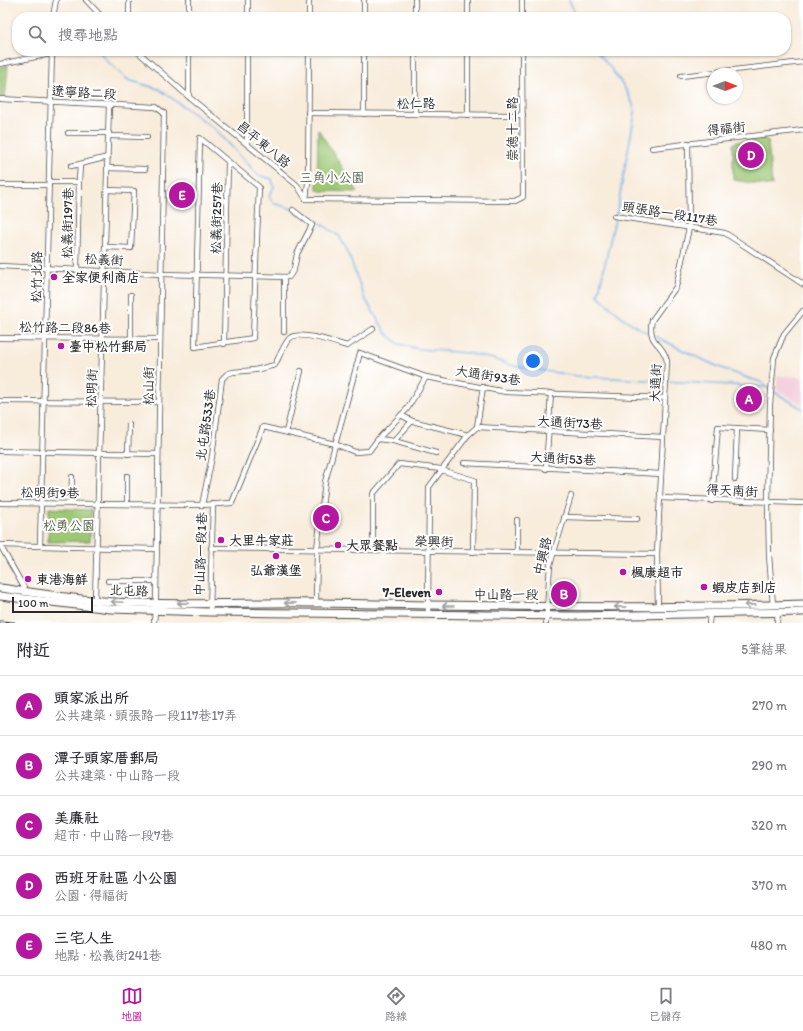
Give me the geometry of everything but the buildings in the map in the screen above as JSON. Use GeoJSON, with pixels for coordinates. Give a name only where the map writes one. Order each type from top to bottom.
{"type":"FeatureCollection","features":[{"type":"Feature","properties":{"kind":"main road","name":"北屯路"},"geometry":{"type":"LineString","coordinates":[[0,588],[96,600],[210,604]]}},
{"type":"Feature","properties":{"kind":"main road","name":"北屯路"},"geometry":{"type":"LineString","coordinates":[[0,596],[111,609],[210,612]]}},
{"type":"Feature","properties":{"kind":"main road","name":"中山路一段"},"geometry":{"type":"LineString","coordinates":[[210,604],[316,603],[428,606],[658,607],[803,604]]}},
{"type":"Feature","properties":{"kind":"main road","name":"中山路一段"},"geometry":{"type":"LineString","coordinates":[[210,612],[428,615],[546,619],[803,612]]}},
{"type":"Feature","properties":{"kind":"street"},"geometry":{"type":"LineString","coordinates":[[54,12],[56,0]]}},
{"type":"Feature","properties":{"kind":"street"},"geometry":{"type":"LineString","coordinates":[[86,0],[97,12]]}},
{"type":"Feature","properties":{"kind":"street"},"geometry":{"type":"LineString","coordinates":[[129,0],[129,12]]}},
{"type":"Feature","properties":{"kind":"street"},"geometry":{"type":"LineString","coordinates":[[189,0],[189,12]]}},
{"type":"Feature","properties":{"kind":"street"},"geometry":{"type":"LineString","coordinates":[[248,0],[248,12]]}},
{"type":"Feature","properties":{"kind":"street"},"geometry":{"type":"LineString","coordinates":[[309,0],[309,12]]}},
{"type":"Feature","properties":{"kind":"street"},"geometry":{"type":"LineString","coordinates":[[364,0],[364,12]]}},
{"type":"Feature","properties":{"kind":"street"},"geometry":{"type":"LineString","coordinates":[[415,0],[415,12]]}},
{"type":"Feature","properties":{"kind":"street"},"geometry":{"type":"LineString","coordinates":[[468,0],[468,12]]}},
{"type":"Feature","properties":{"kind":"street"},"geometry":{"type":"LineString","coordinates":[[522,0],[522,12]]}},
{"type":"Feature","properties":{"kind":"street"},"geometry":{"type":"LineString","coordinates":[[0,64],[38,56]]}},
{"type":"Feature","properties":{"kind":"street","name":"松竹北路"},"geometry":{"type":"LineString","coordinates":[[40,546],[48,268],[52,56]]}},
{"type":"Feature","properties":{"kind":"street","name":"昌平東八路"},"geometry":{"type":"LineString","coordinates":[[143,56],[189,98],[297,184],[306,199]]}},
{"type":"Feature","properties":{"kind":"street"},"geometry":{"type":"LineString","coordinates":[[189,56],[189,98]]}},
{"type":"Feature","properties":{"kind":"street"},"geometry":{"type":"LineString","coordinates":[[247,56],[247,144]]}},
{"type":"Feature","properties":{"kind":"street"},"geometry":{"type":"LineString","coordinates":[[306,199],[308,183],[309,56]]}},
{"type":"Feature","properties":{"kind":"street"},"geometry":{"type":"LineString","coordinates":[[364,56],[364,114]]}},
{"type":"Feature","properties":{"kind":"street"},"geometry":{"type":"LineString","coordinates":[[415,56],[415,114]]}},
{"type":"Feature","properties":{"kind":"street"},"geometry":{"type":"LineString","coordinates":[[468,56],[468,115]]}},
{"type":"Feature","properties":{"kind":"street","name":"崇德十二路"},"geometry":{"type":"LineString","coordinates":[[306,199],[515,200],[523,197],[522,56]]}},
{"type":"Feature","properties":{"kind":"street"},"geometry":{"type":"LineString","coordinates":[[681,76],[803,62]]}},
{"type":"Feature","properties":{"kind":"street","name":"遼寧路二段"},"geometry":{"type":"LineString","coordinates":[[0,99],[156,107],[164,112]]}},
{"type":"Feature","properties":{"kind":"street","name":"松明街"},"geometry":{"type":"LineString","coordinates":[[96,600],[110,104]]}},
{"type":"Feature","properties":{"kind":"street","name":"松山街"},"geometry":{"type":"LineString","coordinates":[[154,623],[156,603],[164,112]]}},
{"type":"Feature","properties":{"kind":"street","name":"松仁路"},"geometry":{"type":"LineString","coordinates":[[308,113],[523,115]]}},
{"type":"Feature","properties":{"kind":"street","name":"得福街"},"geometry":{"type":"LineString","coordinates":[[652,148],[803,130]]}},
{"type":"Feature","properties":{"kind":"street"},"geometry":{"type":"LineString","coordinates":[[68,133],[148,137]]}},
{"type":"Feature","properties":{"kind":"street"},"geometry":{"type":"LineString","coordinates":[[200,138],[259,187],[253,338],[224,344],[195,347],[196,274],[200,138]]}},
{"type":"Feature","properties":{"kind":"street","name":"大通街"},"geometry":{"type":"LineString","coordinates":[[658,615],[657,554],[667,361],[663,352],[652,337],[652,320],[676,287],[689,228],[688,143]]}},
{"type":"Feature","properties":{"kind":"street"},"geometry":{"type":"LineString","coordinates":[[71,166],[108,157]]}},
{"type":"Feature","properties":{"kind":"street","name":"松義街257巷"},"geometry":{"type":"LineString","coordinates":[[224,344],[228,162]]}},
{"type":"Feature","properties":{"kind":"street"},"geometry":{"type":"LineString","coordinates":[[79,182],[80,164]]}},
{"type":"Feature","properties":{"kind":"street"},"geometry":{"type":"LineString","coordinates":[[108,168],[145,169]]}},
{"type":"Feature","properties":{"kind":"street","name":"松義街197巷"},"geometry":{"type":"LineString","coordinates":[[0,185],[79,182],[77,269]]}},
{"type":"Feature","properties":{"kind":"street"},"geometry":{"type":"LineString","coordinates":[[106,248],[131,248],[134,191],[107,190]]}},
{"type":"Feature","properties":{"kind":"street"},"geometry":{"type":"LineString","coordinates":[[284,332],[284,277],[289,277],[294,269],[297,254],[312,225],[293,210]]}},
{"type":"Feature","properties":{"kind":"street","name":"頭張路一段117巷"},"geometry":{"type":"LineString","coordinates":[[614,216],[725,233],[803,284]]}},
{"type":"Feature","properties":{"kind":"street","name":"松義街"},"geometry":{"type":"LineString","coordinates":[[0,266],[162,274],[284,277]]}},
{"type":"Feature","properties":{"kind":"street"},"geometry":{"type":"LineString","coordinates":[[130,339],[131,295]]}},
{"type":"Feature","properties":{"kind":"street"},"geometry":{"type":"LineString","coordinates":[[773,605],[769,555],[768,503],[770,413],[774,358],[784,334],[803,311]]}},
{"type":"Feature","properties":{"kind":"street","name":"北屯路533巷"},"geometry":{"type":"LineString","coordinates":[[202,506],[212,457],[222,379],[227,374],[233,372],[256,370],[275,365],[290,338],[296,335],[322,339],[347,346],[373,329]]}},
{"type":"Feature","properties":{"kind":"street","name":"松竹路二段86巷"},"geometry":{"type":"LineString","coordinates":[[0,338],[160,339]]}},
{"type":"Feature","properties":{"kind":"street","name":"大通街93巷"},"geometry":{"type":"LineString","coordinates":[[335,444],[346,409],[360,353],[426,377],[506,392],[665,398]]}},
{"type":"Feature","properties":{"kind":"street"},"geometry":{"type":"LineString","coordinates":[[286,432],[302,371]]}},
{"type":"Feature","properties":{"kind":"street","name":"中山路一段1巷"},"geometry":{"type":"LineString","coordinates":[[210,612],[213,504],[232,503],[262,427],[335,444],[355,452],[369,451],[416,396],[426,377]]}},
{"type":"Feature","properties":{"kind":"street"},"geometry":{"type":"LineString","coordinates":[[428,615],[429,486],[468,435],[477,427],[483,387]]}},
{"type":"Feature","properties":{"kind":"street"},"geometry":{"type":"LineString","coordinates":[[546,469],[551,393]]}},
{"type":"Feature","properties":{"kind":"street"},"geometry":{"type":"LineString","coordinates":[[0,401],[159,402]]}},
{"type":"Feature","properties":{"kind":"street"},"geometry":{"type":"LineString","coordinates":[[401,415],[412,421],[468,435]]}},
{"type":"Feature","properties":{"kind":"street"},"geometry":{"type":"LineString","coordinates":[[394,441],[412,421]]}},
{"type":"Feature","properties":{"kind":"street"},"geometry":{"type":"LineString","coordinates":[[128,454],[129,425]]}},
{"type":"Feature","properties":{"kind":"street","name":"大通街73巷"},"geometry":{"type":"LineString","coordinates":[[477,427],[663,437]]}},
{"type":"Feature","properties":{"kind":"street"},"geometry":{"type":"LineString","coordinates":[[712,500],[718,427],[770,430]]}},
{"type":"Feature","properties":{"kind":"street"},"geometry":{"type":"LineString","coordinates":[[735,479],[737,428]]}},
{"type":"Feature","properties":{"kind":"street"},"geometry":{"type":"LineString","coordinates":[[378,439],[394,441],[436,453]]}},
{"type":"Feature","properties":{"kind":"street"},"geometry":{"type":"LineString","coordinates":[[316,603],[317,549],[324,482],[335,444]]}},
{"type":"Feature","properties":{"kind":"street"},"geometry":{"type":"LineString","coordinates":[[0,451],[158,454]]}},
{"type":"Feature","properties":{"kind":"street"},"geometry":{"type":"LineString","coordinates":[[373,550],[373,494],[399,464],[441,469],[474,480],[473,552]]}},
{"type":"Feature","properties":{"kind":"street","name":"大通街53巷"},"geometry":{"type":"LineString","coordinates":[[464,464],[661,474]]}},
{"type":"Feature","properties":{"kind":"street"},"geometry":{"type":"LineString","coordinates":[[71,503],[72,476]]}},
{"type":"Feature","properties":{"kind":"street"},"geometry":{"type":"LineString","coordinates":[[127,504],[128,476]]}},
{"type":"Feature","properties":{"kind":"street","name":"中興路"},"geometry":{"type":"LineString","coordinates":[[546,619],[547,580],[553,552],[571,496]]}},
{"type":"Feature","properties":{"kind":"street","name":"得天南街"},"geometry":{"type":"LineString","coordinates":[[660,498],[768,503],[803,503]]}},
{"type":"Feature","properties":{"kind":"street","name":"松明街9巷"},"geometry":{"type":"LineString","coordinates":[[0,502],[202,506],[213,504]]}},
{"type":"Feature","properties":{"kind":"street"},"geometry":{"type":"LineString","coordinates":[[564,517],[636,519]]}},
{"type":"Feature","properties":{"kind":"street"},"geometry":{"type":"LineString","coordinates":[[516,552],[517,520]]}},
{"type":"Feature","properties":{"kind":"street"},"geometry":{"type":"LineString","coordinates":[[0,545],[156,549]]}},
{"type":"Feature","properties":{"kind":"street"},"geometry":{"type":"LineString","coordinates":[[0,545],[26,591]]}},
{"type":"Feature","properties":{"kind":"street","name":"榮興街"},"geometry":{"type":"LineString","coordinates":[[211,548],[657,554]]}},
{"type":"Feature","properties":{"kind":"street"},"geometry":{"type":"LineString","coordinates":[[108,580],[156,580]]}},
{"type":"Feature","properties":{"kind":"street"},"geometry":{"type":"LineString","coordinates":[[777,623],[778,612]]}},
{"type":"Feature","properties":{"kind":"street"},"geometry":{"type":"LineString","coordinates":[[709,623],[710,614]]}},
{"type":"Feature","properties":{"kind":"shaded area"},"geometry":{"type":"Polygon","coordinates":[[[777,376],[803,377],[803,405],[777,390],[777,376]]]}},
{"type":"Feature","properties":{"kind":"green space"},"geometry":{"type":"Polygon","coordinates":[[[8,65],[5,99],[0,99],[0,67],[8,65]]]}},
{"type":"Feature","properties":{"kind":"green space","name":"三角小公園"},"geometry":{"type":"Polygon","coordinates":[[[318,129],[358,192],[320,191],[317,189],[318,129]]]}},
{"type":"Feature","properties":{"kind":"green space"},"geometry":{"type":"Polygon","coordinates":[[[764,138],[768,141],[772,186],[733,180],[733,145],[735,142],[764,138]]]}},
{"type":"Feature","properties":{"kind":"green space","name":"松勇公園"},"geometry":{"type":"Polygon","coordinates":[[[49,508],[91,510],[90,541],[48,542],[49,508]]]}},
{"type":"Feature","properties":{"kind":"waterway"},"geometry":{"type":"LineString","coordinates":[[569,0],[575,12]]}},
{"type":"Feature","properties":{"kind":"waterway"},"geometry":{"type":"LineString","coordinates":[[103,56],[128,80],[159,89],[216,130],[258,175],[272,179],[274,187],[269,196],[273,203],[292,209]]}},
{"type":"Feature","properties":{"kind":"waterway"},"geometry":{"type":"LineString","coordinates":[[600,56],[625,88],[630,97],[635,113],[617,210],[598,295],[623,318],[651,334]]}},
{"type":"Feature","properties":{"kind":"waterway"},"geometry":{"type":"LineString","coordinates":[[296,210],[306,213],[339,236],[347,250],[364,297],[386,333],[399,344],[419,349],[467,353],[514,366],[577,376],[766,387],[803,409]]}},
{"type":"Feature","properties":{"kind":"waterway"},"geometry":{"type":"LineString","coordinates":[[655,336],[710,363],[759,381],[766,387]]}},
{"type":"Feature","properties":{"kind":"railway"},"geometry":{"type":"LineString","coordinates":[[0,622],[14,623]]}},
{"type":"Feature","properties":{"kind":"place","name":"西班牙社區 小公園"},"geometry":{"type":"Point","coordinates":[751,155]}},
{"type":"Feature","properties":{"kind":"place","name":"三宅人生"},"geometry":{"type":"Point","coordinates":[182,195]}},
{"type":"Feature","properties":{"kind":"place","name":"全家便利商店"},"geometry":{"type":"Point","coordinates":[54,277]}},
{"type":"Feature","properties":{"kind":"place","name":"臺中松竹郵局"},"geometry":{"type":"Point","coordinates":[61,346]}},
{"type":"Feature","properties":{"kind":"place","name":"頭家派出所"},"geometry":{"type":"Point","coordinates":[749,399]}},
{"type":"Feature","properties":{"kind":"place","name":"美廉社"},"geometry":{"type":"Point","coordinates":[326,518]}},
{"type":"Feature","properties":{"kind":"place","name":"大里牛家莊"},"geometry":{"type":"Point","coordinates":[221,540]}},
{"type":"Feature","properties":{"kind":"place","name":"大眾餐點"},"geometry":{"type":"Point","coordinates":[338,545]}},
{"type":"Feature","properties":{"kind":"place","name":"弘爺漢堡"},"geometry":{"type":"Point","coordinates":[276,556]}},
{"type":"Feature","properties":{"kind":"place","name":"楓康超市"},"geometry":{"type":"Point","coordinates":[623,572]}},
{"type":"Feature","properties":{"kind":"place","name":"東港海鮮"},"geometry":{"type":"Point","coordinates":[28,579]}},
{"type":"Feature","properties":{"kind":"place","name":"蝦皮店到店"},"geometry":{"type":"Point","coordinates":[704,587]}},
{"type":"Feature","properties":{"kind":"place","name":"7-Eleven"},"geometry":{"type":"Point","coordinates":[439,592]}},
{"type":"Feature","properties":{"kind":"place","name":"潭子頭家厝郵局"},"geometry":{"type":"Point","coordinates":[564,594]}}]}
